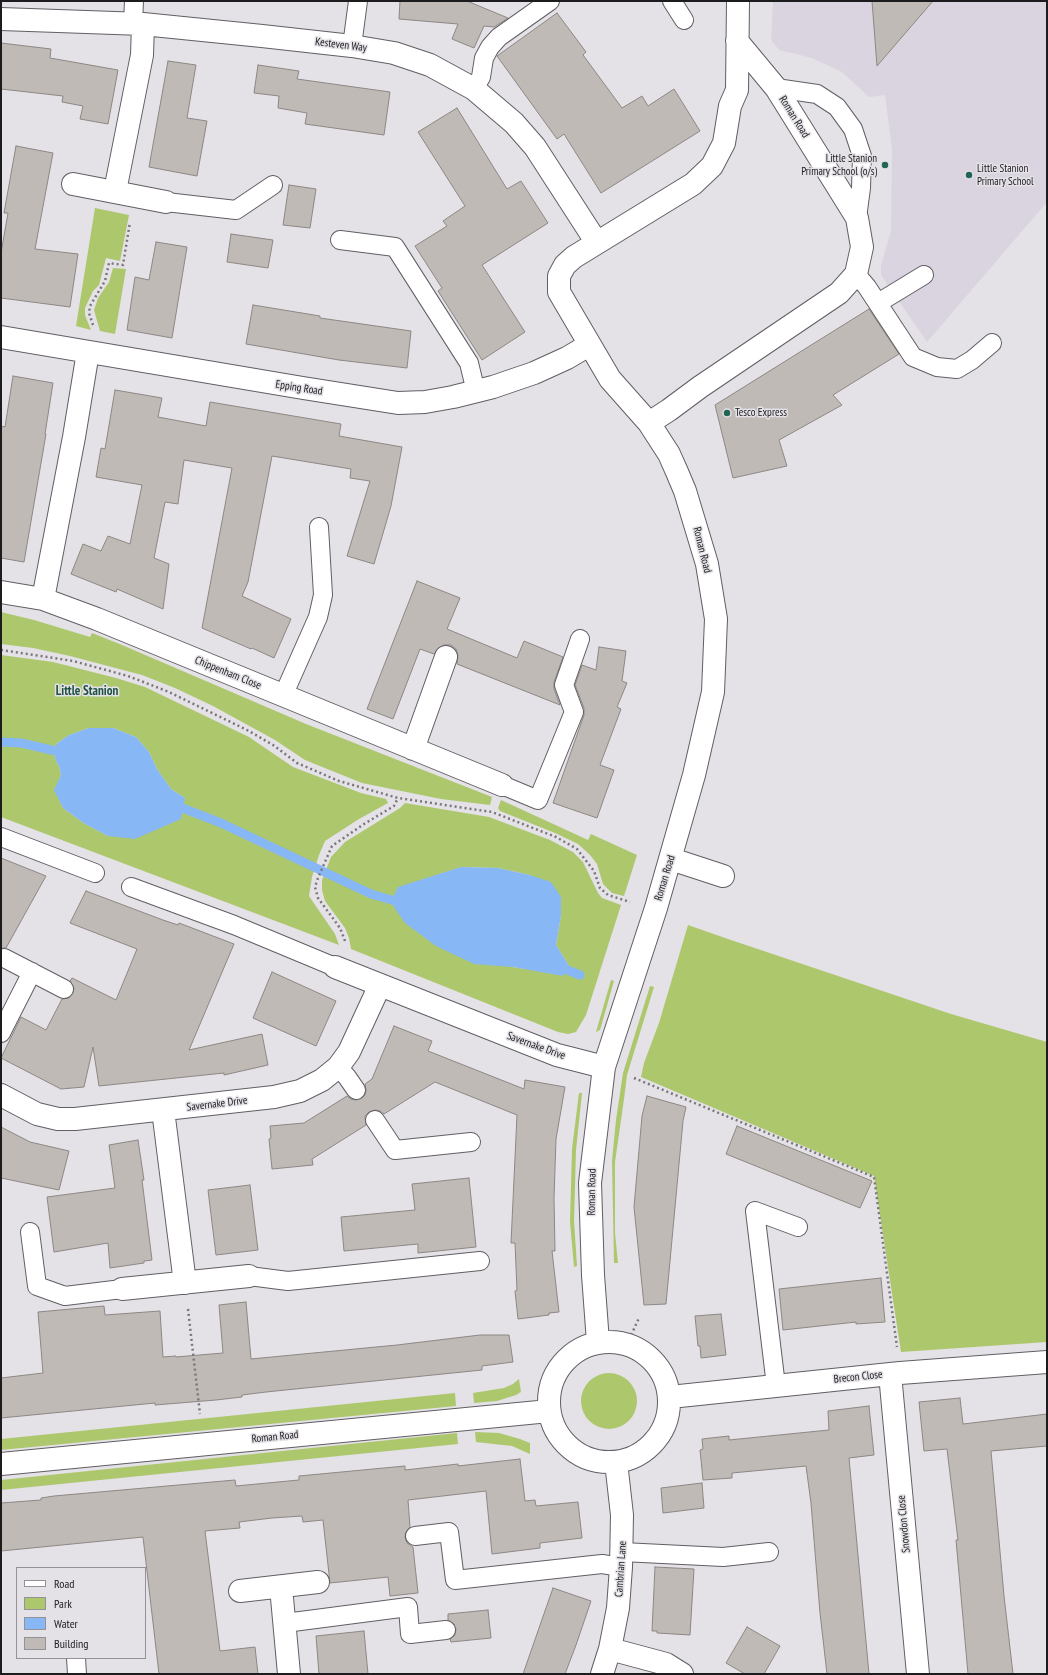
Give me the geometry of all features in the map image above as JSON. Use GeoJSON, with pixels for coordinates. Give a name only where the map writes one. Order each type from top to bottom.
{"type":"FeatureCollection","features":[{"type":"Feature","properties":{"kind":"street","name":"Roman Road"},"geometry":{"type":"LineString","coordinates":[[598,1342],[593,1275],[590,1183],[604,1067],[671,860],[694,775],[713,692],[716,619],[707,564],[685,491],[669,454],[649,423],[610,379],[589,345],[560,292],[559,276],[565,264],[693,184],[712,166],[724,144],[730,106],[737,90],[738,1]]}},
{"type":"Feature","properties":{"kind":"street","name":"Kesteven Way"},"geometry":{"type":"LineString","coordinates":[[1,19],[138,24],[352,46],[394,53],[430,65],[474,89],[514,123],[534,147],[597,243]]}},
{"type":"Feature","properties":{"kind":"street"},"geometry":{"type":"LineString","coordinates":[[115,191],[142,55],[138,24]]}},
{"type":"Feature","properties":{"kind":"street","name":"Roman Road"},"geometry":{"type":"LineString","coordinates":[[649,423],[839,293],[856,274],[862,247],[857,218],[776,88],[738,41]]}},
{"type":"Feature","properties":{"kind":"street"},"geometry":{"type":"LineString","coordinates":[[73,184],[166,202]]}},
{"type":"Feature","properties":{"kind":"street","name":"Epping Road"},"geometry":{"type":"LineString","coordinates":[[1,337],[398,403],[425,402],[476,392],[493,387],[534,373],[567,358],[589,345]]}},
{"type":"Feature","properties":{"kind":"street"},"geometry":{"type":"LineString","coordinates":[[43,599],[74,437],[88,352]]}},
{"type":"Feature","properties":{"kind":"street","name":"Chippenham Close"},"geometry":{"type":"LineString","coordinates":[[1,592],[43,599],[97,619],[282,696],[502,784]]}},
{"type":"Feature","properties":{"kind":"street"},"geometry":{"type":"LineString","coordinates":[[413,749],[446,657]]}},
{"type":"Feature","properties":{"kind":"street"},"geometry":{"type":"LineString","coordinates":[[671,860],[723,876]]}},
{"type":"Feature","properties":{"kind":"street","name":"Savernake Drive"},"geometry":{"type":"LineString","coordinates":[[336,967],[557,1055],[604,1067]]}},
{"type":"Feature","properties":{"kind":"street","name":"Savernake Drive"},"geometry":{"type":"LineString","coordinates":[[1,1095],[37,1114],[58,1119],[75,1119],[163,1110],[274,1096],[300,1091],[322,1080],[338,1067],[349,1052],[380,985]]}},
{"type":"Feature","properties":{"kind":"street"},"geometry":{"type":"LineString","coordinates":[[163,1110],[185,1283]]}},
{"type":"Feature","properties":{"kind":"street"},"geometry":{"type":"LineString","coordinates":[[122,1289],[249,1276]]}},
{"type":"Feature","properties":{"kind":"street"},"geometry":{"type":"LineString","coordinates":[[598,1342],[618,1342],[627,1344],[638,1348],[654,1360],[665,1377],[670,1397],[669,1415],[662,1433],[650,1447],[634,1457],[616,1462],[597,1461],[580,1455],[565,1444],[554,1428],[549,1411],[549,1392],[555,1374],[566,1359],[580,1348],[598,1342]]}},
{"type":"Feature","properties":{"kind":"street","name":"Brecon Close"},"geometry":{"type":"LineString","coordinates":[[670,1397],[895,1373],[1047,1362]]}},
{"type":"Feature","properties":{"kind":"street","name":"Snowdon Close"},"geometry":{"type":"LineString","coordinates":[[895,1373],[918,1674]]}},
{"type":"Feature","properties":{"kind":"street","name":"Roman Road"},"geometry":{"type":"LineString","coordinates":[[1,1464],[549,1411]]}},
{"type":"Feature","properties":{"kind":"street","name":"Cambrian Lane"},"geometry":{"type":"LineString","coordinates":[[602,1674],[610,1649],[618,1608],[622,1515],[616,1462]]}},
{"type":"Feature","properties":{"kind":"street"},"geometry":{"type":"LineString","coordinates":[[240,1592],[318,1582]]}},
{"type":"Feature","properties":{"kind":"street"},"geometry":{"type":"LineString","coordinates":[[281,1587],[289,1674]]}},
{"type":"Feature","properties":{"kind":"street"},"geometry":{"type":"LineString","coordinates":[[610,1649],[666,1664],[682,1674]]}},
{"type":"Feature","properties":{"kind":"lane"},"geometry":{"type":"LineString","coordinates":[[134,1],[138,24]]}},
{"type":"Feature","properties":{"kind":"lane"},"geometry":{"type":"LineString","coordinates":[[352,46],[358,1]]}},
{"type":"Feature","properties":{"kind":"lane"},"geometry":{"type":"LineString","coordinates":[[474,89],[481,77],[484,58],[490,46],[550,1]]}},
{"type":"Feature","properties":{"kind":"lane"},"geometry":{"type":"LineString","coordinates":[[672,1],[684,20]]}},
{"type":"Feature","properties":{"kind":"lane"},"geometry":{"type":"LineString","coordinates":[[776,88],[817,94],[837,107],[853,129],[862,156],[861,188],[857,218]]}},
{"type":"Feature","properties":{"kind":"lane"},"geometry":{"type":"LineString","coordinates":[[166,202],[236,210],[273,185]]}},
{"type":"Feature","properties":{"kind":"lane"},"geometry":{"type":"LineString","coordinates":[[340,240],[395,247],[469,363],[476,392]]}},
{"type":"Feature","properties":{"kind":"lane"},"geometry":{"type":"LineString","coordinates":[[856,274],[867,286],[913,357],[937,367],[957,369],[972,360],[992,343]]}},
{"type":"Feature","properties":{"kind":"lane"},"geometry":{"type":"LineString","coordinates":[[878,303],[924,275]]}},
{"type":"Feature","properties":{"kind":"lane"},"geometry":{"type":"LineString","coordinates":[[282,696],[318,617],[323,595],[319,527]]}},
{"type":"Feature","properties":{"kind":"lane"},"geometry":{"type":"LineString","coordinates":[[502,784],[538,800],[574,712],[564,685],[580,639]]}},
{"type":"Feature","properties":{"kind":"lane"},"geometry":{"type":"LineString","coordinates":[[1,837],[95,873]]}},
{"type":"Feature","properties":{"kind":"lane"},"geometry":{"type":"LineString","coordinates":[[131,887],[234,924],[336,967]]}},
{"type":"Feature","properties":{"kind":"lane"},"geometry":{"type":"LineString","coordinates":[[4,958],[64,989]]}},
{"type":"Feature","properties":{"kind":"lane"},"geometry":{"type":"LineString","coordinates":[[1,1032],[32,972]]}},
{"type":"Feature","properties":{"kind":"lane"},"geometry":{"type":"LineString","coordinates":[[338,1067],[347,1076],[356,1090]]}},
{"type":"Feature","properties":{"kind":"lane"},"geometry":{"type":"LineString","coordinates":[[375,1120],[395,1150],[471,1142]]}},
{"type":"Feature","properties":{"kind":"lane"},"geometry":{"type":"LineString","coordinates":[[776,1386],[755,1211],[798,1228]]}},
{"type":"Feature","properties":{"kind":"lane"},"geometry":{"type":"LineString","coordinates":[[30,1232],[37,1286],[64,1296],[122,1289]]}},
{"type":"Feature","properties":{"kind":"lane"},"geometry":{"type":"LineString","coordinates":[[249,1276],[288,1281],[480,1261]]}},
{"type":"Feature","properties":{"kind":"lane"},"geometry":{"type":"LineString","coordinates":[[415,1536],[449,1532],[455,1580],[602,1564],[621,1560],[723,1557],[769,1552]]}},
{"type":"Feature","properties":{"kind":"lane"},"geometry":{"type":"LineString","coordinates":[[285,1623],[408,1608],[410,1634],[446,1630]]}},
{"type":"Feature","properties":{"kind":"lane"},"geometry":{"type":"LineString","coordinates":[[76,1659],[77,1674]]}},
{"type":"Feature","properties":{"kind":"path"},"geometry":{"type":"LineString","coordinates":[[95,330],[89,313],[90,306],[105,281],[109,263],[123,265],[131,219]]}},
{"type":"Feature","properties":{"kind":"path"},"geometry":{"type":"LineString","coordinates":[[1,650],[73,662],[128,676],[169,692],[249,731],[273,745],[297,763],[340,781],[398,798],[492,812],[556,838],[577,849],[594,871],[600,888],[608,895],[630,902]]}},
{"type":"Feature","properties":{"kind":"path"},"geometry":{"type":"LineString","coordinates":[[336,967],[345,950],[344,938],[340,928],[318,898],[315,887],[326,856],[332,846],[394,806],[398,798]]}},
{"type":"Feature","properties":{"kind":"path"},"geometry":{"type":"LineString","coordinates":[[634,1078],[874,1177],[895,1373]]}},
{"type":"Feature","properties":{"kind":"path"},"geometry":{"type":"LineString","coordinates":[[185,1283],[200,1414]]}},
{"type":"Feature","properties":{"kind":"path"},"geometry":{"type":"LineString","coordinates":[[627,1344],[639,1318]]}},
{"type":"Feature","properties":{"kind":"shaded area","name":"Little Stanion Primary School"},"geometry":{"type":"Polygon","coordinates":[[[773,1],[1047,1],[1047,202],[927,342],[881,275],[881,265],[891,231],[892,149],[885,95],[869,97],[842,72],[812,58],[779,50],[771,40],[773,1]]]}},
{"type":"Feature","properties":{"kind":"green space"},"geometry":{"type":"Polygon","coordinates":[[[95,208],[129,215],[120,261],[106,258],[99,285],[93,291],[85,308],[85,315],[91,330],[76,326],[95,208]]]}},
{"type":"Feature","properties":{"kind":"green space"},"geometry":{"type":"Polygon","coordinates":[[[113,268],[126,269],[115,334],[100,331],[94,310],[98,298],[109,282],[113,268]]]}},
{"type":"Feature","properties":{"kind":"green space"},"geometry":{"type":"Polygon","coordinates":[[[1,612],[34,620],[90,637],[92,633],[306,724],[492,797],[490,805],[441,799],[362,783],[305,760],[275,740],[213,706],[175,688],[142,675],[70,656],[33,648],[1,644],[1,612]]]}},
{"type":"Feature","properties":{"kind":"green space"},"geometry":{"type":"Polygon","coordinates":[[[1,655],[53,662],[145,687],[249,737],[293,767],[361,793],[386,799],[388,803],[359,819],[325,841],[319,855],[312,877],[309,896],[335,934],[339,945],[1,817],[1,655]],[[89,728],[69,735],[56,744],[55,759],[59,766],[61,775],[55,790],[63,808],[85,824],[108,836],[185,798],[171,789],[157,769],[149,752],[136,737],[113,728],[89,728]]]}},
{"type":"Feature","properties":{"kind":"green space"},"geometry":{"type":"Polygon","coordinates":[[[501,800],[588,840],[591,834],[637,855],[624,896],[612,893],[603,884],[597,864],[578,844],[500,811],[498,808],[501,800]]]}},
{"type":"Feature","properties":{"kind":"green space"},"geometry":{"type":"Polygon","coordinates":[[[405,803],[489,817],[550,840],[573,852],[583,862],[598,893],[602,898],[621,905],[586,1015],[576,1032],[568,1034],[558,1032],[351,949],[345,928],[325,901],[322,890],[322,880],[331,857],[345,842],[400,808],[405,803]],[[461,867],[398,888],[513,967],[563,975],[568,964],[556,945],[561,916],[530,875],[498,868],[461,867]]]}},
{"type":"Feature","properties":{"kind":"green space"},"geometry":{"type":"Polygon","coordinates":[[[688,925],[951,1014],[1047,1042],[1047,1342],[901,1352],[874,1176],[641,1077],[644,1063],[659,1023],[688,925]]]}},
{"type":"Feature","properties":{"kind":"green space"},"geometry":{"type":"Polygon","coordinates":[[[611,980],[614,981],[600,1030],[596,1032],[611,980]]]}},
{"type":"Feature","properties":{"kind":"green space"},"geometry":{"type":"Polygon","coordinates":[[[650,986],[654,987],[627,1075],[615,1162],[615,1233],[618,1263],[614,1263],[612,1161],[616,1120],[623,1073],[650,986]]]}},
{"type":"Feature","properties":{"kind":"green space"},"geometry":{"type":"Polygon","coordinates":[[[579,1093],[582,1093],[576,1150],[574,1221],[577,1266],[574,1267],[570,1222],[572,1149],[579,1093]]]}},
{"type":"Feature","properties":{"kind":"green space"},"geometry":{"type":"Polygon","coordinates":[[[609,1373],[624,1378],[632,1386],[637,1401],[632,1416],[624,1424],[609,1429],[594,1424],[586,1416],[581,1401],[586,1386],[594,1378],[609,1373]]]}},
{"type":"Feature","properties":{"kind":"green space"},"geometry":{"type":"Polygon","coordinates":[[[519,1379],[521,1392],[516,1395],[497,1401],[474,1403],[473,1393],[504,1388],[513,1384],[519,1379]]]}},
{"type":"Feature","properties":{"kind":"green space"},"geometry":{"type":"Polygon","coordinates":[[[455,1393],[456,1406],[1,1450],[1,1439],[455,1393]]]}},
{"type":"Feature","properties":{"kind":"green space"},"geometry":{"type":"Polygon","coordinates":[[[475,1432],[499,1433],[530,1443],[530,1454],[512,1446],[476,1442],[475,1432]]]}},
{"type":"Feature","properties":{"kind":"green space"},"geometry":{"type":"Polygon","coordinates":[[[457,1433],[458,1444],[1,1490],[1,1480],[457,1433]]]}},
{"type":"Feature","properties":{"kind":"water"},"geometry":{"type":"Polygon","coordinates":[[[89,728],[113,728],[136,737],[149,752],[157,769],[171,789],[185,798],[181,819],[135,839],[108,836],[85,824],[63,808],[54,790],[61,775],[59,766],[55,759],[56,744],[69,735],[89,728]]]}},
{"type":"Feature","properties":{"kind":"water"},"geometry":{"type":"Polygon","coordinates":[[[461,867],[498,868],[530,875],[551,882],[561,897],[561,916],[556,945],[568,964],[563,976],[513,967],[474,964],[436,946],[405,923],[394,907],[392,899],[398,887],[461,867]]]}},
{"type":"Feature","properties":{"kind":"building"},"geometry":{"type":"Polygon","coordinates":[[[400,1],[467,1],[508,18],[494,27],[484,26],[474,48],[452,39],[458,24],[399,19],[400,1]]]}},
{"type":"Feature","properties":{"kind":"building"},"geometry":{"type":"Polygon","coordinates":[[[872,1],[933,1],[877,66],[872,1]]]}},
{"type":"Feature","properties":{"kind":"building"},"geometry":{"type":"Polygon","coordinates":[[[557,13],[586,52],[583,55],[622,108],[642,96],[648,106],[674,89],[700,131],[601,193],[564,134],[557,139],[497,56],[557,13]]]}},
{"type":"Feature","properties":{"kind":"building"},"geometry":{"type":"Polygon","coordinates":[[[1,43],[51,49],[50,58],[118,70],[108,124],[80,119],[83,106],[62,102],[63,96],[1,89],[1,43]]]}},
{"type":"Feature","properties":{"kind":"building"},"geometry":{"type":"Polygon","coordinates":[[[168,61],[196,65],[187,118],[207,121],[197,176],[149,167],[168,61]]]}},
{"type":"Feature","properties":{"kind":"building"},"geometry":{"type":"Polygon","coordinates":[[[258,65],[299,71],[297,79],[390,92],[384,135],[305,124],[307,113],[278,108],[279,96],[254,93],[258,65]]]}},
{"type":"Feature","properties":{"kind":"building"},"geometry":{"type":"Polygon","coordinates":[[[457,108],[507,189],[521,181],[548,223],[482,265],[525,332],[482,360],[438,291],[442,288],[415,246],[447,226],[443,221],[465,206],[418,132],[457,108]]]}},
{"type":"Feature","properties":{"kind":"building"},"geometry":{"type":"Polygon","coordinates":[[[16,146],[53,153],[35,249],[78,254],[70,307],[1,298],[1,253],[8,213],[4,213],[16,146]]]}},
{"type":"Feature","properties":{"kind":"building"},"geometry":{"type":"Polygon","coordinates":[[[289,185],[316,189],[310,228],[283,225],[289,185]]]}},
{"type":"Feature","properties":{"kind":"building"},"geometry":{"type":"Polygon","coordinates":[[[231,234],[273,240],[268,268],[227,262],[231,234]]]}},
{"type":"Feature","properties":{"kind":"building"},"geometry":{"type":"Polygon","coordinates":[[[156,242],[187,247],[172,338],[127,330],[135,277],[149,280],[156,242]]]}},
{"type":"Feature","properties":{"kind":"building"},"geometry":{"type":"Polygon","coordinates":[[[253,305],[320,316],[320,318],[411,331],[407,368],[339,360],[246,344],[253,305]]]}},
{"type":"Feature","properties":{"kind":"building"},"geometry":{"type":"Polygon","coordinates":[[[869,309],[899,354],[833,395],[842,405],[779,440],[787,466],[733,478],[715,405],[869,309]]]}},
{"type":"Feature","properties":{"kind":"building"},"geometry":{"type":"Polygon","coordinates":[[[13,376],[53,383],[46,434],[24,562],[1,558],[1,426],[5,427],[13,376]]]}},
{"type":"Feature","properties":{"kind":"building"},"geometry":{"type":"Polygon","coordinates":[[[115,390],[162,398],[158,417],[206,426],[210,402],[341,424],[339,436],[402,447],[391,506],[374,564],[347,556],[370,481],[350,478],[351,469],[272,456],[248,582],[242,596],[291,619],[274,658],[202,628],[232,468],[184,460],[178,504],[165,502],[154,558],[169,564],[163,609],[117,589],[116,592],[71,574],[83,544],[101,551],[108,536],[130,544],[142,485],[96,477],[101,448],[105,449],[115,390]]]}},
{"type":"Feature","properties":{"kind":"building"},"geometry":{"type":"Polygon","coordinates":[[[417,581],[460,598],[447,629],[517,658],[524,641],[563,657],[554,682],[554,689],[560,705],[457,664],[458,655],[456,649],[451,645],[444,645],[438,648],[434,654],[420,649],[393,719],[367,709],[417,581]]]}},
{"type":"Feature","properties":{"kind":"building"},"geometry":{"type":"Polygon","coordinates":[[[599,647],[626,651],[622,681],[627,683],[617,707],[621,709],[600,765],[614,770],[597,818],[553,803],[584,715],[584,708],[575,685],[582,665],[596,670],[599,647]]]}},
{"type":"Feature","properties":{"kind":"building"},"geometry":{"type":"Polygon","coordinates":[[[1,858],[46,876],[6,948],[1,948],[1,858]]]}},
{"type":"Feature","properties":{"kind":"building"},"geometry":{"type":"Polygon","coordinates":[[[86,891],[163,920],[178,925],[179,923],[234,944],[189,1050],[262,1034],[268,1065],[224,1075],[224,1073],[99,1086],[93,1047],[84,1087],[61,1089],[1,1058],[21,1017],[46,1030],[62,999],[69,998],[73,993],[74,988],[70,981],[72,978],[116,1000],[137,949],[70,923],[86,891]]]}},
{"type":"Feature","properties":{"kind":"building"},"geometry":{"type":"Polygon","coordinates":[[[272,972],[336,1001],[316,1046],[253,1018],[272,972]]]}},
{"type":"Feature","properties":{"kind":"building"},"geometry":{"type":"Polygon","coordinates":[[[394,1026],[432,1041],[428,1051],[524,1089],[525,1080],[565,1087],[556,1139],[554,1198],[555,1251],[552,1251],[559,1312],[549,1313],[549,1315],[518,1319],[515,1291],[517,1290],[515,1243],[511,1243],[517,1115],[435,1082],[384,1114],[375,1110],[369,1112],[365,1116],[366,1125],[312,1159],[313,1165],[272,1169],[269,1139],[271,1138],[270,1126],[304,1123],[347,1096],[356,1100],[362,1098],[365,1095],[365,1084],[372,1079],[394,1026]]]}},
{"type":"Feature","properties":{"kind":"building"},"geometry":{"type":"Polygon","coordinates":[[[647,1096],[686,1107],[683,1121],[666,1304],[644,1305],[634,1207],[642,1116],[647,1096]]]}},
{"type":"Feature","properties":{"kind":"building"},"geometry":{"type":"Polygon","coordinates":[[[737,1126],[872,1181],[860,1208],[726,1154],[737,1126]]]}},
{"type":"Feature","properties":{"kind":"building"},"geometry":{"type":"Polygon","coordinates":[[[1,1127],[30,1142],[69,1151],[59,1190],[1,1178],[1,1127]]]}},
{"type":"Feature","properties":{"kind":"building"},"geometry":{"type":"Polygon","coordinates":[[[138,1140],[144,1180],[142,1180],[152,1260],[144,1261],[144,1263],[110,1268],[108,1243],[54,1252],[47,1197],[115,1188],[109,1145],[138,1140]]]}},
{"type":"Feature","properties":{"kind":"building"},"geometry":{"type":"Polygon","coordinates":[[[469,1178],[476,1247],[418,1253],[418,1244],[344,1251],[341,1217],[415,1210],[412,1184],[469,1178]]]}},
{"type":"Feature","properties":{"kind":"building"},"geometry":{"type":"Polygon","coordinates":[[[250,1185],[258,1250],[216,1255],[208,1190],[250,1185]]]}},
{"type":"Feature","properties":{"kind":"building"},"geometry":{"type":"Polygon","coordinates":[[[881,1278],[885,1322],[856,1324],[856,1322],[783,1330],[779,1289],[881,1278]]]}},
{"type":"Feature","properties":{"kind":"building"},"geometry":{"type":"Polygon","coordinates":[[[246,1302],[251,1359],[397,1345],[480,1335],[509,1335],[513,1362],[482,1366],[482,1370],[266,1392],[216,1400],[155,1405],[155,1403],[1,1418],[1,1378],[43,1373],[38,1312],[104,1306],[105,1315],[160,1311],[163,1357],[176,1357],[223,1353],[219,1305],[246,1302]]]}},
{"type":"Feature","properties":{"kind":"building"},"geometry":{"type":"Polygon","coordinates":[[[721,1314],[726,1355],[701,1358],[700,1346],[698,1346],[695,1316],[721,1314]]]}},
{"type":"Feature","properties":{"kind":"building"},"geometry":{"type":"Polygon","coordinates":[[[960,1398],[963,1424],[1047,1414],[1047,1446],[991,1451],[1004,1596],[1013,1674],[968,1674],[956,1540],[958,1540],[947,1449],[924,1451],[919,1402],[960,1398]]]}},
{"type":"Feature","properties":{"kind":"building"},"geometry":{"type":"Polygon","coordinates":[[[869,1406],[874,1455],[849,1458],[869,1674],[827,1674],[820,1613],[811,1503],[806,1466],[732,1473],[732,1478],[703,1480],[700,1450],[703,1449],[702,1439],[729,1436],[729,1440],[829,1430],[828,1411],[869,1406]]]}},
{"type":"Feature","properties":{"kind":"building"},"geometry":{"type":"Polygon","coordinates":[[[520,1459],[525,1501],[535,1500],[536,1506],[578,1502],[582,1538],[540,1543],[540,1548],[492,1554],[486,1491],[408,1500],[410,1527],[406,1532],[405,1537],[407,1543],[413,1547],[418,1593],[390,1596],[388,1577],[330,1583],[323,1520],[303,1522],[302,1516],[272,1518],[239,1522],[240,1528],[205,1531],[220,1651],[255,1647],[258,1674],[159,1674],[143,1537],[1,1551],[1,1503],[41,1500],[41,1498],[54,1496],[235,1480],[236,1486],[299,1480],[299,1476],[405,1466],[405,1470],[458,1464],[458,1466],[520,1459]]]}},
{"type":"Feature","properties":{"kind":"building"},"geometry":{"type":"Polygon","coordinates":[[[702,1483],[704,1508],[663,1513],[661,1488],[702,1483]]]}},
{"type":"Feature","properties":{"kind":"building"},"geometry":{"type":"Polygon","coordinates":[[[655,1567],[694,1569],[690,1635],[657,1633],[657,1631],[652,1631],[655,1567]]]}},
{"type":"Feature","properties":{"kind":"building"},"geometry":{"type":"Polygon","coordinates":[[[553,1588],[591,1601],[576,1645],[565,1674],[523,1674],[553,1588]]]}},
{"type":"Feature","properties":{"kind":"building"},"geometry":{"type":"Polygon","coordinates":[[[488,1610],[491,1638],[451,1642],[450,1639],[455,1635],[456,1629],[454,1624],[448,1620],[448,1614],[488,1610]]]}},
{"type":"Feature","properties":{"kind":"building"},"geometry":{"type":"Polygon","coordinates":[[[747,1627],[780,1646],[764,1674],[745,1674],[726,1663],[747,1627]]]}},
{"type":"Feature","properties":{"kind":"building"},"geometry":{"type":"Polygon","coordinates":[[[364,1631],[368,1674],[319,1674],[316,1636],[364,1631]]]}},
{"type":"Feature","properties":{"kind":"waterway"},"geometry":{"type":"LineString","coordinates":[[1,742],[21,743],[56,751],[66,756]]}},
{"type":"Feature","properties":{"kind":"waterway"},"geometry":{"type":"LineString","coordinates":[[172,804],[221,823],[371,894],[402,903]]}},
{"type":"Feature","properties":{"kind":"waterway"},"geometry":{"type":"LineString","coordinates":[[555,965],[580,975]]}},
{"type":"Feature","properties":{"kind":"place","name":"Little Stanion Primary School (o/s)"},"geometry":{"type":"Point","coordinates":[885,165]}},
{"type":"Feature","properties":{"kind":"place","name":"Little Stanion Primary School"},"geometry":{"type":"Point","coordinates":[969,175]}},
{"type":"Feature","properties":{"kind":"place","name":"Tesco Express"},"geometry":{"type":"Point","coordinates":[727,413]}},
{"type":"Feature","properties":{"kind":"district","name":"Little Stanion"},"geometry":{"type":"Point","coordinates":[87,691]}}]}
